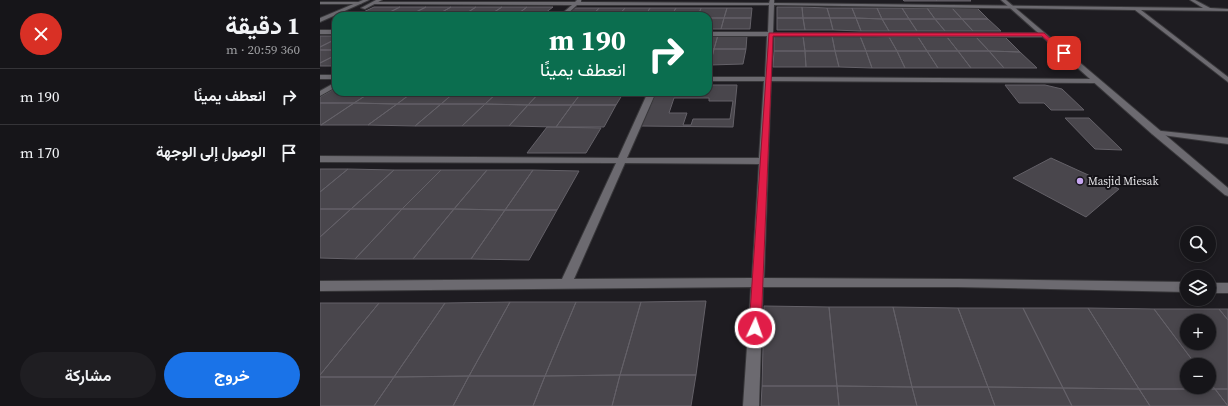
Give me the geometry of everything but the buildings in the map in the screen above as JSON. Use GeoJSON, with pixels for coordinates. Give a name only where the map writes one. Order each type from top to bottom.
{"type":"FeatureCollection","features":[{"type":"Feature","properties":{"kind":"street"},"geometry":{"type":"LineString","coordinates":[[339,12],[367,0]]}},
{"type":"Feature","properties":{"kind":"street"},"geometry":{"type":"LineString","coordinates":[[353,12],[380,0]]}},
{"type":"Feature","properties":{"kind":"street"},"geometry":{"type":"LineString","coordinates":[[1003,0],[1154,132],[1228,193]]}},
{"type":"Feature","properties":{"kind":"street"},"geometry":{"type":"LineString","coordinates":[[1192,0],[1209,10]]}},
{"type":"Feature","properties":{"kind":"street"},"geometry":{"type":"LineString","coordinates":[[567,12],[578,2]]}},
{"type":"Feature","properties":{"kind":"street"},"geometry":{"type":"LineString","coordinates":[[752,406],[772,2]]}},
{"type":"Feature","properties":{"kind":"street"},"geometry":{"type":"LineString","coordinates":[[374,3],[896,2],[1010,6],[1228,10]]}},
{"type":"Feature","properties":{"kind":"street"},"geometry":{"type":"LineString","coordinates":[[320,3],[360,3]]}},
{"type":"Feature","properties":{"kind":"street"},"geometry":{"type":"LineString","coordinates":[[1134,8],[1228,80]]}},
{"type":"Feature","properties":{"kind":"street"},"geometry":{"type":"LineString","coordinates":[[320,20],[332,15]]}},
{"type":"Feature","properties":{"kind":"street"},"geometry":{"type":"LineString","coordinates":[[320,27],[332,22]]}},
{"type":"Feature","properties":{"kind":"street"},"geometry":{"type":"LineString","coordinates":[[320,32],[332,32]]}},
{"type":"Feature","properties":{"kind":"street"},"geometry":{"type":"LineString","coordinates":[[712,34],[1044,35]]}},
{"type":"Feature","properties":{"kind":"street"},"geometry":{"type":"LineString","coordinates":[[1216,70],[1228,70]]}},
{"type":"Feature","properties":{"kind":"street"},"geometry":{"type":"LineString","coordinates":[[320,77],[332,77]]}},
{"type":"Feature","properties":{"kind":"street"},"geometry":{"type":"LineString","coordinates":[[712,78],[1095,81]]}},
{"type":"Feature","properties":{"kind":"street"},"geometry":{"type":"LineString","coordinates":[[320,94],[332,86]]}},
{"type":"Feature","properties":{"kind":"street"},"geometry":{"type":"LineString","coordinates":[[566,284],[650,96]]}},
{"type":"Feature","properties":{"kind":"street"},"geometry":{"type":"LineString","coordinates":[[1154,132],[1228,141]]}},
{"type":"Feature","properties":{"kind":"street"},"geometry":{"type":"LineString","coordinates":[[320,159],[764,161]]}},
{"type":"Feature","properties":{"kind":"street"},"geometry":{"type":"LineString","coordinates":[[320,286],[757,282],[957,282],[1180,287]]}},
{"type":"Feature","properties":{"kind":"street"},"geometry":{"type":"LineString","coordinates":[[1216,288],[1228,288]]}},
{"type":"Feature","properties":{"kind":"place","name":"Masjid Miesak"},"geometry":{"type":"Point","coordinates":[1080,181]}},
{"type":"Feature","properties":{"kind":"route"},"geometry":{"type":"LineString","coordinates":[[755,328],[770,34],[1044,35],[1064,53]]}}]}
